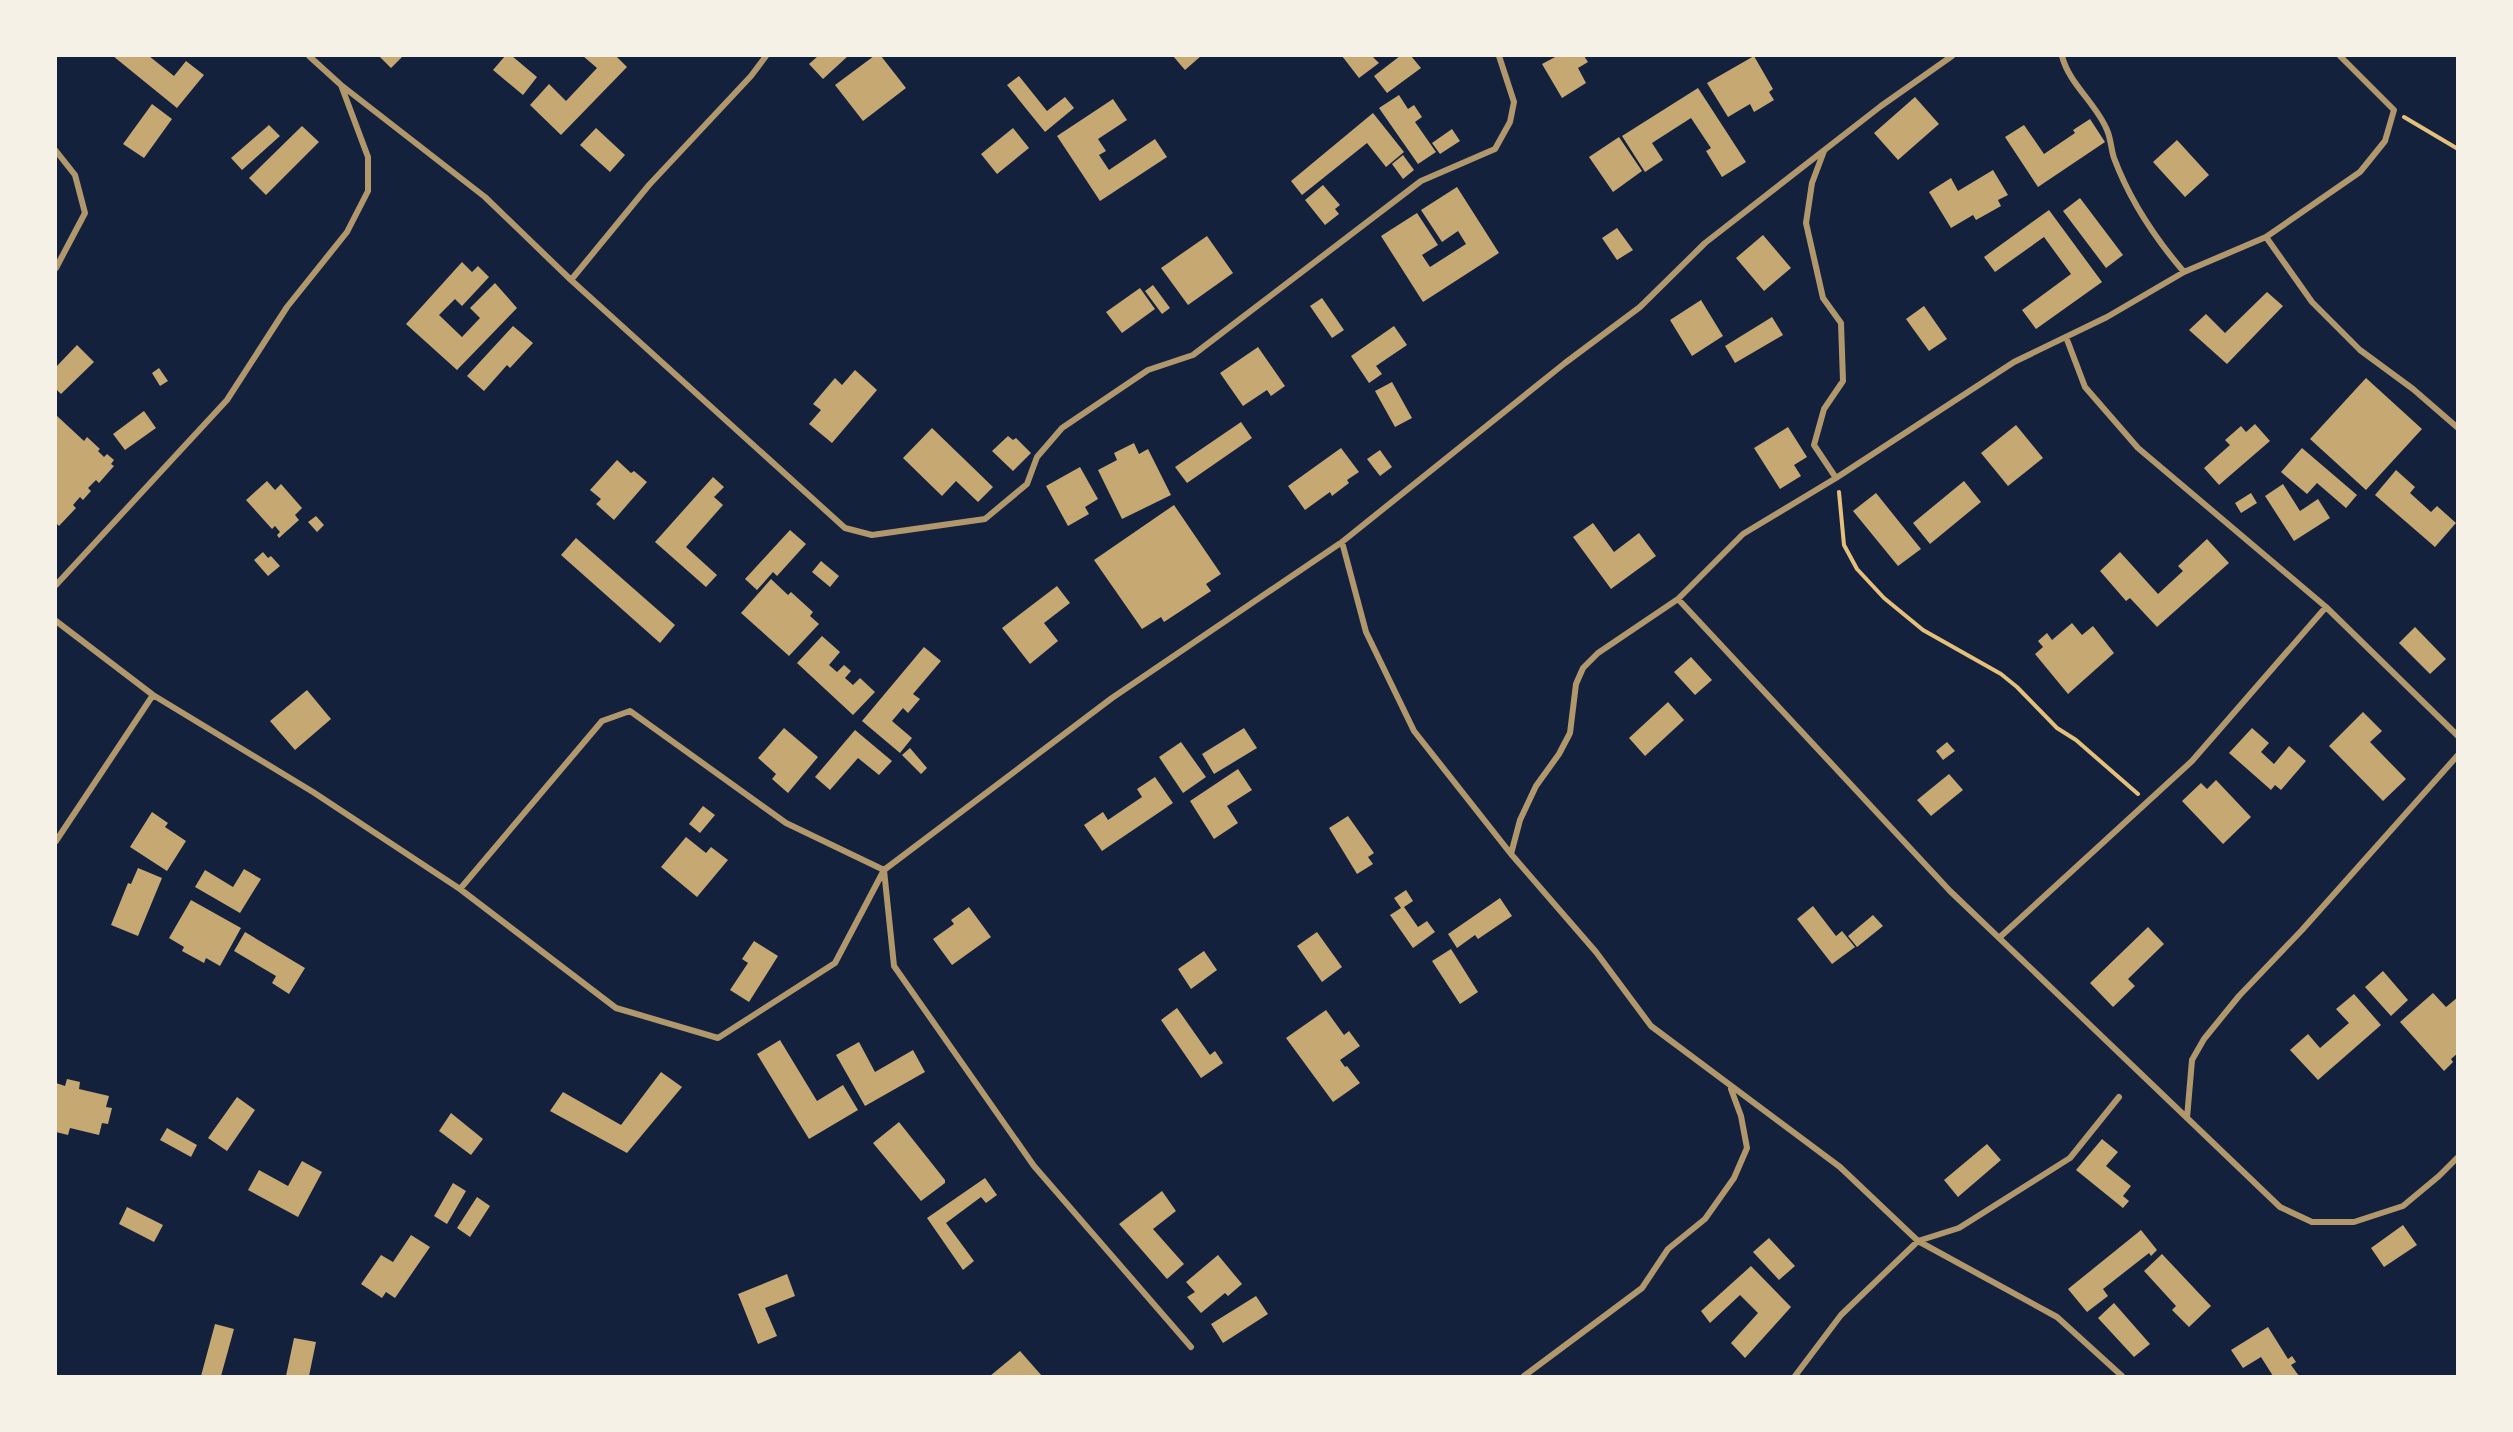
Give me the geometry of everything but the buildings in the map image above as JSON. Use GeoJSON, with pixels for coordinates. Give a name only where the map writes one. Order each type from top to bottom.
{"type":"FeatureCollection","features":[{"type":"Feature","properties":{"kind":"street"},"geometry":{"type":"LineString","coordinates":[[309,56],[341,85],[485,197],[571,280],[845,528],[872,535],[985,519],[1027,484],[1037,457],[1062,428],[1148,370],[1193,355],[1421,181],[1495,149],[1510,122],[1514,102],[1499,56]]}},
{"type":"Feature","properties":{"kind":"street"},"geometry":{"type":"LineString","coordinates":[[571,280],[649,185],[766,56]]}},
{"type":"Feature","properties":{"kind":"street"},"geometry":{"type":"LineString","coordinates":[[56,621],[153,695],[313,792],[460,889],[616,1008],[718,1038],[835,963],[884,870],[1112,698],[1342,542],[1565,363],[1640,307],[1705,243],[1825,149],[1952,56]]}},
{"type":"Feature","properties":{"kind":"street"},"geometry":{"type":"LineString","coordinates":[[2062,56],[2066,70],[2090,101],[2107,130],[2114,156],[2131,198],[2158,242],[2184,272]]}},
{"type":"Feature","properties":{"kind":"street"},"geometry":{"type":"LineString","coordinates":[[1511,854],[1520,820],[1536,786],[1559,754],[1570,733],[1576,684],[1584,668],[1615,639],[1678,599],[1743,534],[1836,478],[2014,362],[2108,317],[2184,272],[2266,237],[2360,172],[2385,141],[2394,110],[2340,56]]}},
{"type":"Feature","properties":{"kind":"street"},"geometry":{"type":"LineString","coordinates":[[56,585],[226,400],[287,307],[347,232],[368,190],[368,157],[341,85]]}},
{"type":"Feature","properties":{"kind":"street"},"geometry":{"type":"LineString","coordinates":[[1825,149],[1812,183],[1806,223],[1823,298],[1841,323],[1843,381],[1824,409],[1814,445],[1836,478]]}},
{"type":"Feature","properties":{"kind":"street"},"geometry":{"type":"LineString","coordinates":[[56,151],[75,175],[85,213],[56,268]]}},
{"type":"Feature","properties":{"kind":"street"},"geometry":{"type":"LineString","coordinates":[[2266,237],[2312,302],[2360,350],[2413,389],[2457,428]]}},
{"type":"Feature","properties":{"kind":"street"},"geometry":{"type":"LineString","coordinates":[[2066,337],[2085,387],[2138,448],[2326,607],[2457,736]]}},
{"type":"Feature","properties":{"kind":"street"},"geometry":{"type":"LineString","coordinates":[[1342,542],[1366,632],[1414,731],[1511,854],[1596,952],[1651,1026],[1731,1088],[1840,1167],[1918,1241],[2057,1317],[2122,1377]]}},
{"type":"Feature","properties":{"kind":"street"},"geometry":{"type":"LineString","coordinates":[[1678,599],[1950,891],[2280,1207],[2312,1222],[2354,1222],[2403,1206],[2439,1176],[2457,1157]]}},
{"type":"Feature","properties":{"kind":"street"},"geometry":{"type":"LineString","coordinates":[[2000,937],[2192,761],[2326,607]]}},
{"type":"Feature","properties":{"kind":"street"},"geometry":{"type":"LineString","coordinates":[[56,841],[153,695]]}},
{"type":"Feature","properties":{"kind":"street"},"geometry":{"type":"LineString","coordinates":[[460,889],[602,721],[630,711],[786,823],[884,870]]}},
{"type":"Feature","properties":{"kind":"street"},"geometry":{"type":"LineString","coordinates":[[2187,1118],[2192,1060],[2204,1039],[2457,755]]}},
{"type":"Feature","properties":{"kind":"street"},"geometry":{"type":"LineString","coordinates":[[884,870],[894,966],[1034,1166],[1191,1347]]}},
{"type":"Feature","properties":{"kind":"street"},"geometry":{"type":"LineString","coordinates":[[1524,1377],[1642,1288],[1668,1249],[1706,1219],[1734,1178],[1747,1148],[1741,1116],[1731,1088]]}},
{"type":"Feature","properties":{"kind":"street"},"geometry":{"type":"LineString","coordinates":[[1796,1377],[1841,1315],[1918,1241],[1959,1228],[2070,1158],[2119,1097]]}},
{"type":"Feature","properties":{"kind":"path"},"geometry":{"type":"LineString","coordinates":[[2394,110],[2457,149]]}},
{"type":"Feature","properties":{"kind":"path"},"geometry":{"type":"LineString","coordinates":[[1836,478],[1842,510],[1844,545],[1857,569],[1884,598],[1923,630],[2001,674],[2017,687],[2056,729],[2076,740],[2147,802]]}}]}
